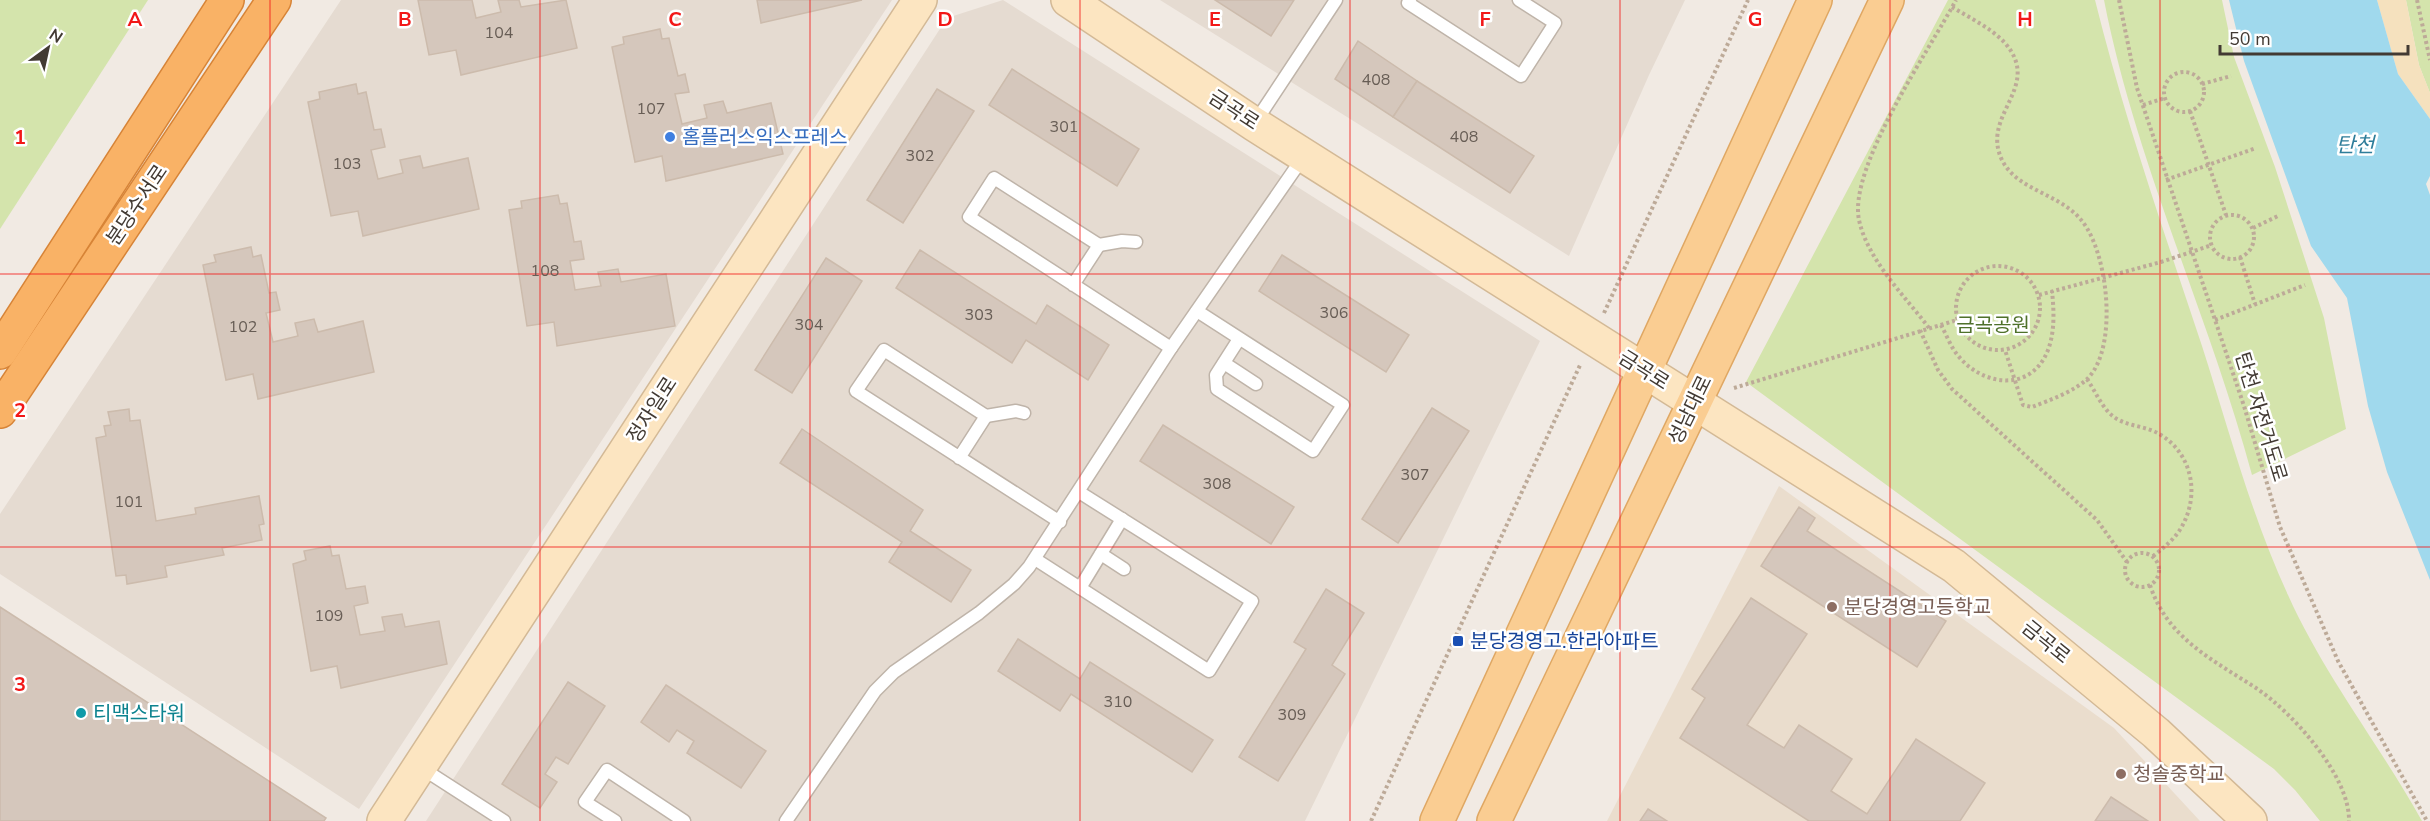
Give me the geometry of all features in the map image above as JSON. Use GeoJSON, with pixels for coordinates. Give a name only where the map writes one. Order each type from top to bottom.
{"type":"FeatureCollection","features":[{"type":"Feature","properties":{"kind":"highway","name":"분당수서로"},"geometry":{"type":"LineString","coordinates":[[0,352],[227,0]]}},
{"type":"Feature","properties":{"kind":"highway","name":"분당수서로"},"geometry":{"type":"LineString","coordinates":[[0,411],[274,0]]}},
{"type":"Feature","properties":{"kind":"main road","name":"정자일로"},"geometry":{"type":"LineString","coordinates":[[384,821],[920,0]]}},
{"type":"Feature","properties":{"kind":"main road","name":"금곡로"},"geometry":{"type":"LineString","coordinates":[[1068,0],[1254,124],[1954,566],[2156,733],[2250,821]]}},
{"type":"Feature","properties":{"kind":"main road"},"geometry":{"type":"LineString","coordinates":[[1437,821],[1815,0]]}},
{"type":"Feature","properties":{"kind":"main road","name":"성남대로"},"geometry":{"type":"LineString","coordinates":[[1494,821],[1887,0]]}},
{"type":"Feature","properties":{"kind":"lane"},"geometry":{"type":"LineString","coordinates":[[1254,124],[1336,0]]}},
{"type":"Feature","properties":{"kind":"lane"},"geometry":{"type":"LineString","coordinates":[[1410,0],[1408,3],[1521,76],[1556,23],[1519,0]]}},
{"type":"Feature","properties":{"kind":"lane"},"geometry":{"type":"LineString","coordinates":[[786,821],[875,692],[894,672],[951,633],[1014,584],[1035,559],[1171,348],[1305,156]]}},
{"type":"Feature","properties":{"kind":"lane"},"geometry":{"type":"LineString","coordinates":[[1136,242],[1122,241],[1099,245],[994,178],[969,217],[1171,348]]}},
{"type":"Feature","properties":{"kind":"lane"},"geometry":{"type":"LineString","coordinates":[[1073,285],[1099,245]]}},
{"type":"Feature","properties":{"kind":"lane"},"geometry":{"type":"LineString","coordinates":[[1197,311],[1342,405],[1313,451],[1217,389],[1216,375],[1239,339]]}},
{"type":"Feature","properties":{"kind":"lane"},"geometry":{"type":"LineString","coordinates":[[1024,413],[1016,411],[986,416],[884,350],[856,392],[1060,522]]}},
{"type":"Feature","properties":{"kind":"lane"},"geometry":{"type":"LineString","coordinates":[[1224,363],[1256,384]]}},
{"type":"Feature","properties":{"kind":"lane"},"geometry":{"type":"LineString","coordinates":[[959,458],[986,416]]}},
{"type":"Feature","properties":{"kind":"lane"},"geometry":{"type":"LineString","coordinates":[[1035,559],[1209,671],[1252,601],[1079,492]]}},
{"type":"Feature","properties":{"kind":"lane"},"geometry":{"type":"LineString","coordinates":[[1080,588],[1122,519]]}},
{"type":"Feature","properties":{"kind":"lane"},"geometry":{"type":"LineString","coordinates":[[1101,554],[1124,569]]}},
{"type":"Feature","properties":{"kind":"lane"},"geometry":{"type":"LineString","coordinates":[[419,767],[504,821]]}},
{"type":"Feature","properties":{"kind":"lane"},"geometry":{"type":"LineString","coordinates":[[615,821],[585,802],[607,770],[684,821]]}},
{"type":"Feature","properties":{"kind":"path"},"geometry":{"type":"LineString","coordinates":[[1371,821],[1748,0]]}},
{"type":"Feature","properties":{"kind":"path"},"geometry":{"type":"LineString","coordinates":[[1929,328],[1888,275],[1872,249],[1859,220],[1860,193],[1882,135],[1956,0]]}},
{"type":"Feature","properties":{"kind":"path","name":"탄천 자전거도로"},"geometry":{"type":"LineString","coordinates":[[2119,0],[2123,31],[2143,105],[2166,180],[2244,406],[2280,527],[2314,612],[2338,661],[2427,821]]}},
{"type":"Feature","properties":{"kind":"path"},"geometry":{"type":"LineString","coordinates":[[2417,0],[2430,60]]}},
{"type":"Feature","properties":{"kind":"path"},"geometry":{"type":"LineString","coordinates":[[1952,7],[2004,42],[2019,68],[2018,82],[1997,131],[1997,147],[2004,163],[2016,179],[2052,196],[2082,221],[2093,238],[2103,278],[2106,333],[2096,368],[2087,379],[2032,407],[2023,405],[2005,350]]}},
{"type":"Feature","properties":{"kind":"path"},"geometry":{"type":"LineString","coordinates":[[2178,73],[2191,74],[2202,84],[2202,100],[2190,111],[2180,112],[2174,109],[2165,98],[2168,81],[2178,73]]}},
{"type":"Feature","properties":{"kind":"path"},"geometry":{"type":"LineString","coordinates":[[2202,84],[2231,76]]}},
{"type":"Feature","properties":{"kind":"path"},"geometry":{"type":"LineString","coordinates":[[2143,105],[2165,98]]}},
{"type":"Feature","properties":{"kind":"path"},"geometry":{"type":"LineString","coordinates":[[2190,111],[2226,215]]}},
{"type":"Feature","properties":{"kind":"path"},"geometry":{"type":"LineString","coordinates":[[2166,180],[2256,148]]}},
{"type":"Feature","properties":{"kind":"path"},"geometry":{"type":"LineString","coordinates":[[2237,214],[2244,217],[2253,228],[2254,243],[2250,250],[2240,257],[2222,257],[2210,239],[2213,225],[2226,215],[2237,214]]}},
{"type":"Feature","properties":{"kind":"path"},"geometry":{"type":"LineString","coordinates":[[2253,228],[2280,215]]}},
{"type":"Feature","properties":{"kind":"path"},"geometry":{"type":"LineString","coordinates":[[2039,295],[2212,245]]}},
{"type":"Feature","properties":{"kind":"path"},"geometry":{"type":"LineString","coordinates":[[2240,257],[2255,304]]}},
{"type":"Feature","properties":{"kind":"path"},"geometry":{"type":"LineString","coordinates":[[1985,267],[2011,267],[2032,283],[2039,295],[2041,309],[2038,324],[2030,336],[2018,345],[2005,350],[1989,349],[1976,344],[1964,333],[1957,320],[1957,294],[1964,282],[1985,267]]}},
{"type":"Feature","properties":{"kind":"path"},"geometry":{"type":"LineString","coordinates":[[2214,320],[2305,285]]}},
{"type":"Feature","properties":{"kind":"path"},"geometry":{"type":"LineString","coordinates":[[1941,325],[1956,354],[1971,368],[1999,382],[2014,382],[2027,376],[2042,363],[2048,350],[2054,313],[2052,291]]}},
{"type":"Feature","properties":{"kind":"path"},"geometry":{"type":"LineString","coordinates":[[1767,377],[1957,320]]}},
{"type":"Feature","properties":{"kind":"path"},"geometry":{"type":"LineString","coordinates":[[1920,330],[1938,370],[1952,389],[2097,520],[2127,562],[2125,574],[2131,583],[2140,587],[2150,585],[2158,572],[2152,557]]}},
{"type":"Feature","properties":{"kind":"path"},"geometry":{"type":"LineString","coordinates":[[2087,379],[2118,420],[2147,428],[2161,435],[2176,447],[2192,480],[2188,512],[2172,541],[2152,557]]}},
{"type":"Feature","properties":{"kind":"path"},"geometry":{"type":"LineString","coordinates":[[2127,562],[2141,554],[2152,557]]}},
{"type":"Feature","properties":{"kind":"path"},"geometry":{"type":"LineString","coordinates":[[2150,585],[2160,609],[2177,632],[2216,664],[2258,689],[2280,708],[2319,750],[2344,793],[2349,809],[2349,821]]}},
{"type":"Feature","properties":{"kind":"shaded area"},"geometry":{"type":"Polygon","coordinates":[[[341,0],[892,0],[359,809],[0,574],[0,514],[341,0]]]}},
{"type":"Feature","properties":{"kind":"shaded area"},"geometry":{"type":"Polygon","coordinates":[[[1003,0],[1540,341],[1305,821],[426,821],[947,18],[1003,0]]]}},
{"type":"Feature","properties":{"kind":"shaded area"},"geometry":{"type":"Polygon","coordinates":[[[1160,0],[1685,0],[1649,75],[1569,256],[1160,0]]]}},
{"type":"Feature","properties":{"kind":"shaded area","name":"분당경영고등학교"},"geometry":{"type":"Polygon","coordinates":[[[1779,486],[2114,728],[2200,821],[1607,821],[1779,486]]]}},
{"type":"Feature","properties":{"kind":"green space"},"geometry":{"type":"Polygon","coordinates":[[[0,0],[148,0],[0,229],[0,0]]]}},
{"type":"Feature","properties":{"kind":"green space","name":"금곡공원"},"geometry":{"type":"Polygon","coordinates":[[[1948,0],[2095,0],[2145,174],[2241,472],[2275,565],[2302,625],[2318,653],[2422,821],[2320,821],[2295,790],[2274,769],[1746,382],[1948,0]]]}},
{"type":"Feature","properties":{"kind":"green space"},"geometry":{"type":"Polygon","coordinates":[[[2104,0],[2222,0],[2234,57],[2275,167],[2324,318],[2346,429],[2252,475],[2235,415],[2135,121],[2104,0]]]}},
{"type":"Feature","properties":{"kind":"green space"},"geometry":{"type":"Polygon","coordinates":[[[2406,0],[2430,0],[2430,93],[2419,65],[2406,0]]]}},
{"type":"Feature","properties":{"kind":"sand"},"geometry":{"type":"Polygon","coordinates":[[[2377,0],[2406,0],[2419,65],[2430,93],[2430,119],[2398,74],[2377,0]]]}},
{"type":"Feature","properties":{"kind":"water","name":"탄천"},"geometry":{"type":"Polygon","coordinates":[[[2229,0],[2377,0],[2398,74],[2430,119],[2430,176],[2426,184],[2430,195],[2430,580],[2387,472],[2368,406],[2347,298],[2311,246],[2244,61],[2229,0]]]}},
{"type":"Feature","properties":{"kind":"building"},"geometry":{"type":"Polygon","coordinates":[[[418,0],[472,0],[476,18],[501,12],[498,0],[519,0],[521,7],[566,0],[577,48],[461,75],[456,50],[429,55],[418,0]]]}},
{"type":"Feature","properties":{"kind":"building"},"geometry":{"type":"Polygon","coordinates":[[[757,0],[862,0],[761,23],[757,0]]]}},
{"type":"Feature","properties":{"kind":"building"},"geometry":{"type":"Polygon","coordinates":[[[1215,0],[1294,0],[1271,36],[1215,0]]]}},
{"type":"Feature","properties":{"kind":"building"},"geometry":{"type":"Polygon","coordinates":[[[660,29],[662,39],[669,38],[678,76],[685,74],[689,92],[675,94],[682,124],[707,118],[704,105],[723,101],[727,113],[771,103],[783,154],[666,181],[662,156],[635,162],[612,47],[624,44],[623,37],[660,29]]]}},
{"type":"Feature","properties":{"kind":"building"},"geometry":{"type":"Polygon","coordinates":[[[1358,41],[1417,81],[1393,117],[1335,79],[1358,41]]]}},
{"type":"Feature","properties":{"kind":"building"},"geometry":{"type":"Polygon","coordinates":[[[1012,69],[1139,149],[1117,186],[989,105],[1012,69]]]}},
{"type":"Feature","properties":{"kind":"building"},"geometry":{"type":"Polygon","coordinates":[[[1417,81],[1534,156],[1510,193],[1393,117],[1417,81]]]}},
{"type":"Feature","properties":{"kind":"building"},"geometry":{"type":"Polygon","coordinates":[[[356,84],[358,94],[366,92],[374,130],[381,129],[385,147],[371,150],[378,179],[403,173],[400,160],[420,156],[423,168],[468,158],[479,209],[363,236],[358,211],[331,216],[308,102],[320,99],[319,92],[356,84]]]}},
{"type":"Feature","properties":{"kind":"building"},"geometry":{"type":"Polygon","coordinates":[[[937,89],[974,111],[903,223],[867,200],[937,89]]]}},
{"type":"Feature","properties":{"kind":"building"},"geometry":{"type":"Polygon","coordinates":[[[558,195],[560,204],[567,203],[574,242],[581,241],[584,259],[570,261],[575,290],[601,286],[598,272],[618,269],[621,282],[666,274],[675,326],[557,346],[554,322],[527,326],[509,210],[522,208],[521,201],[558,195]]]}},
{"type":"Feature","properties":{"kind":"building"},"geometry":{"type":"Polygon","coordinates":[[[251,247],[253,257],[261,255],[269,293],[276,292],[280,310],[266,313],[273,342],[298,336],[295,323],[314,319],[318,332],[363,321],[374,372],[258,399],[253,374],[226,380],[203,265],[216,262],[214,255],[251,247]]]}},
{"type":"Feature","properties":{"kind":"building"},"geometry":{"type":"Polygon","coordinates":[[[920,250],[1036,324],[1047,305],[1109,345],[1088,380],[1026,340],[1012,363],[896,288],[920,250]]]}},
{"type":"Feature","properties":{"kind":"building"},"geometry":{"type":"Polygon","coordinates":[[[1282,255],[1409,335],[1386,372],[1259,291],[1282,255]]]}},
{"type":"Feature","properties":{"kind":"building"},"geometry":{"type":"Polygon","coordinates":[[[826,258],[862,281],[792,393],[755,370],[826,258]]]}},
{"type":"Feature","properties":{"kind":"building"},"geometry":{"type":"Polygon","coordinates":[[[1432,408],[1469,431],[1398,543],[1362,519],[1432,408]]]}},
{"type":"Feature","properties":{"kind":"building"},"geometry":{"type":"Polygon","coordinates":[[[129,409],[130,421],[140,420],[156,521],[196,514],[195,508],[259,496],[264,524],[259,525],[262,540],[222,548],[224,555],[165,566],[167,577],[127,584],[126,575],[116,576],[96,438],[106,436],[104,426],[111,425],[108,412],[129,409]]]}},
{"type":"Feature","properties":{"kind":"building"},"geometry":{"type":"Polygon","coordinates":[[[1163,425],[1294,507],[1271,544],[1140,461],[1163,425]]]}},
{"type":"Feature","properties":{"kind":"building"},"geometry":{"type":"Polygon","coordinates":[[[802,429],[923,510],[910,531],[971,570],[951,602],[889,562],[902,542],[780,463],[802,429]]]}},
{"type":"Feature","properties":{"kind":"building"},"geometry":{"type":"Polygon","coordinates":[[[1799,507],[1815,518],[1807,531],[1946,621],[1917,667],[1761,566],[1799,507]]]}},
{"type":"Feature","properties":{"kind":"building"},"geometry":{"type":"Polygon","coordinates":[[[330,546],[332,556],[339,555],[346,589],[365,586],[368,603],[354,606],[360,635],[385,631],[382,617],[402,614],[405,627],[439,621],[447,664],[341,688],[337,666],[311,671],[293,564],[306,560],[304,551],[330,546]]]}},
{"type":"Feature","properties":{"kind":"building"},"geometry":{"type":"Polygon","coordinates":[[[1326,589],[1364,613],[1332,665],[1345,674],[1278,781],[1239,757],[1306,649],[1294,642],[1326,589]]]}},
{"type":"Feature","properties":{"kind":"building"},"geometry":{"type":"Polygon","coordinates":[[[1751,598],[1807,634],[1747,725],[1784,748],[1799,725],[1852,759],[1831,791],[1867,814],[1916,739],[1985,783],[1960,821],[1809,821],[1680,738],[1705,698],[1692,689],[1751,598]]]}},
{"type":"Feature","properties":{"kind":"building","name":"티맥스타워"},"geometry":{"type":"Polygon","coordinates":[[[0,607],[326,818],[324,821],[0,821],[0,607]]]}},
{"type":"Feature","properties":{"kind":"building"},"geometry":{"type":"Polygon","coordinates":[[[1018,639],[1080,679],[1090,662],[1213,740],[1192,772],[1071,694],[1060,711],[998,671],[1018,639]]]}},
{"type":"Feature","properties":{"kind":"building"},"geometry":{"type":"Polygon","coordinates":[[[568,682],[605,706],[568,764],[556,757],[545,774],[557,782],[540,808],[502,784],[568,682]]]}},
{"type":"Feature","properties":{"kind":"building"},"geometry":{"type":"Polygon","coordinates":[[[666,685],[766,751],[741,788],[687,753],[694,741],[677,730],[669,742],[641,722],[666,685]]]}},
{"type":"Feature","properties":{"kind":"building"},"geometry":{"type":"Polygon","coordinates":[[[2111,797],[2148,821],[2095,821],[2111,797]]]}},
{"type":"Feature","properties":{"kind":"building"},"geometry":{"type":"Polygon","coordinates":[[[1648,809],[1667,821],[1640,821],[1648,809]]]}},
{"type":"Feature","properties":{"kind":"place","name":"홈플러스익스프레스"},"geometry":{"type":"Point","coordinates":[670,137]}},
{"type":"Feature","properties":{"kind":"place","name":"분당경영고등학교"},"geometry":{"type":"Point","coordinates":[1832,607]}},
{"type":"Feature","properties":{"kind":"place","name":"분당경영고.한라아파트"},"geometry":{"type":"Point","coordinates":[1458,641]}},
{"type":"Feature","properties":{"kind":"place","name":"티맥스타워"},"geometry":{"type":"Point","coordinates":[81,713]}},
{"type":"Feature","properties":{"kind":"place","name":"청솔중학교"},"geometry":{"type":"Point","coordinates":[2121,774]}}]}
